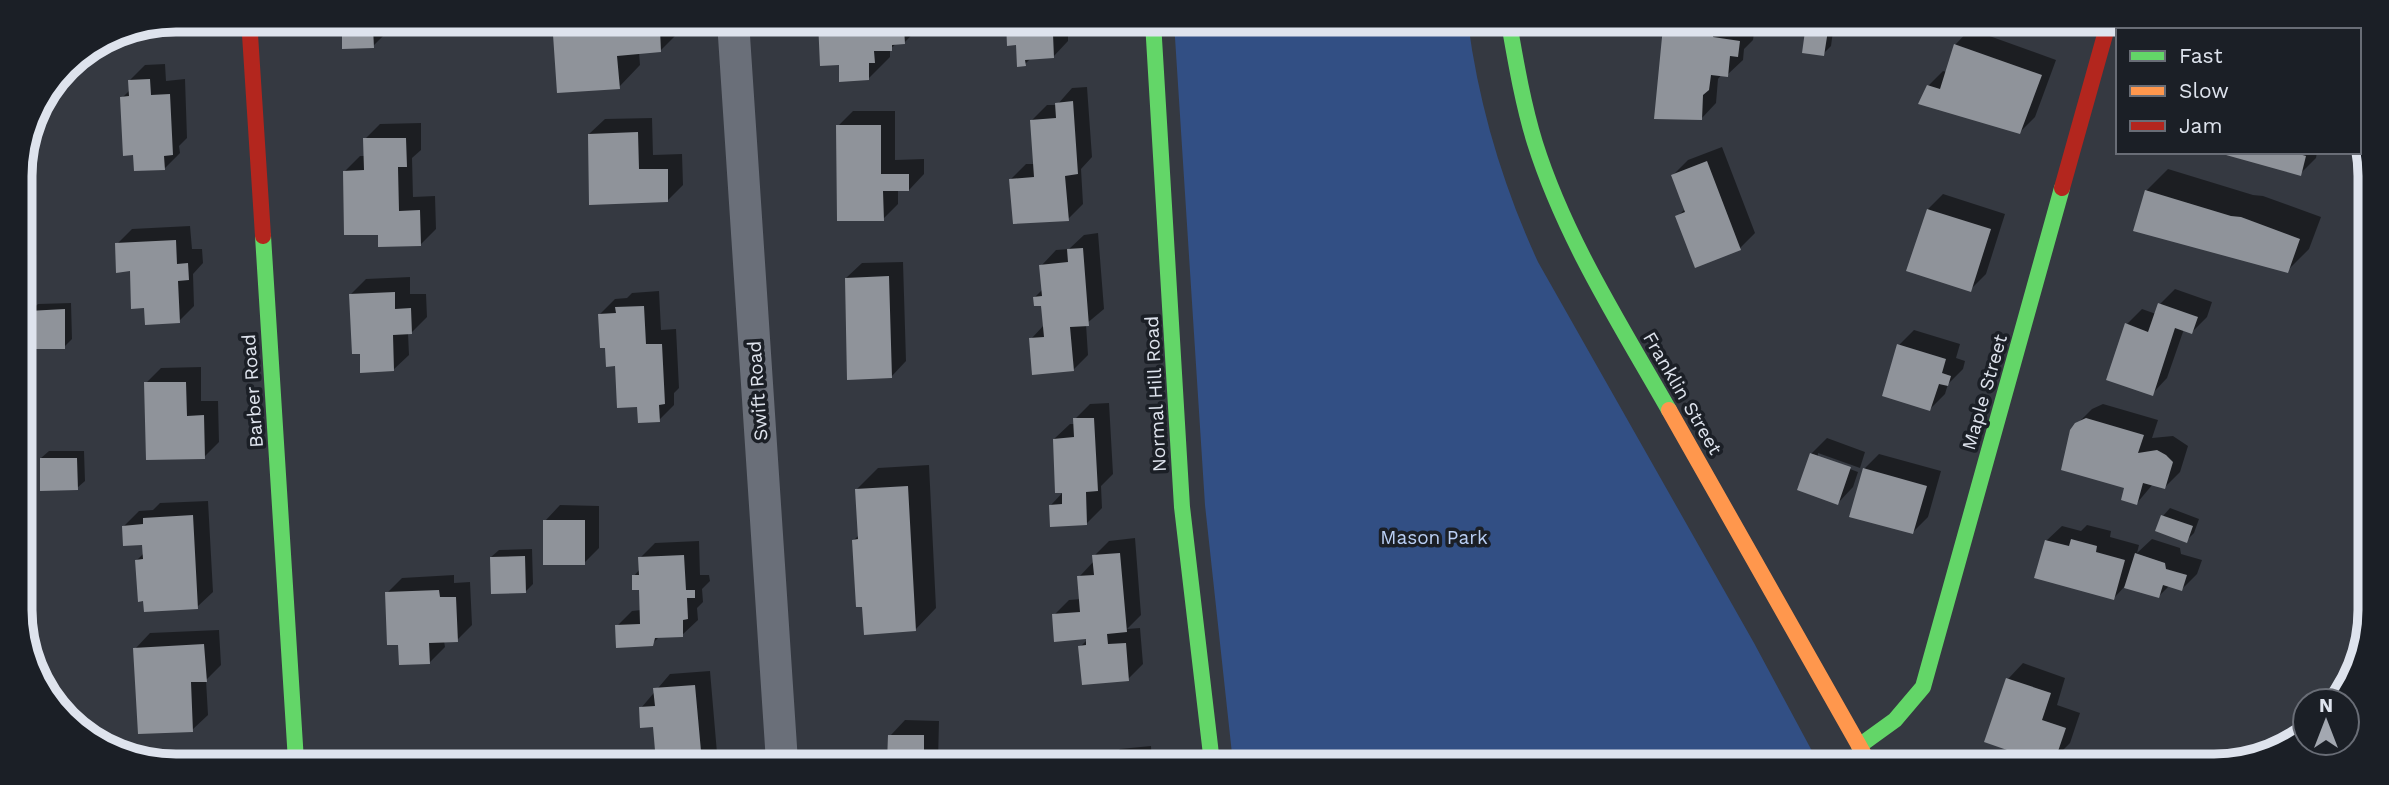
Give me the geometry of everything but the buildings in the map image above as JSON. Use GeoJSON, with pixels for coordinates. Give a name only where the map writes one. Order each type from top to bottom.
{"type":"FeatureCollection","features":[{"type":"Feature","properties":{"kind":"street","name":"Barber Road"},"geometry":{"type":"LineString","coordinates":[[250,32],[296,754]]}},
{"type":"Feature","properties":{"kind":"street","name":"Swift Road"},"geometry":{"type":"LineString","coordinates":[[734,32],[781,754]]}},
{"type":"Feature","properties":{"kind":"street","name":"Normal Hill Road"},"geometry":{"type":"LineString","coordinates":[[1154,32],[1182,506],[1211,753]]}},
{"type":"Feature","properties":{"kind":"street","name":"Franklin Street"},"geometry":{"type":"LineString","coordinates":[[1512,32],[1529,124],[1547,179],[1569,230],[1863,753]]}},
{"type":"Feature","properties":{"kind":"street","name":"Maple Street"},"geometry":{"type":"LineString","coordinates":[[1859,746],[1885,730],[1907,711],[1923,687],[2106,32]]}},
{"type":"Feature","properties":{"kind":"green space","name":"Mason Park"},"geometry":{"type":"Polygon","coordinates":[[[1175,32],[1469,32],[1494,145],[1503,175],[1538,262],[1754,643],[1813,753],[1232,753],[1205,505],[1175,32]]]}},
{"type":"Feature","properties":{"kind":"traffic: fast"},"geometry":{"type":"LineString","coordinates":[[1154,32],[1182,507],[1211,753]]}},
{"type":"Feature","properties":{"kind":"traffic: fast"},"geometry":{"type":"LineString","coordinates":[[1511,32],[1527,113],[1547,178],[1595,280],[1669,410]]}},
{"type":"Feature","properties":{"kind":"traffic: fast"},"geometry":{"type":"LineString","coordinates":[[1859,746],[1895,720],[1923,687],[2062,188]]}},
{"type":"Feature","properties":{"kind":"traffic: fast"},"geometry":{"type":"LineString","coordinates":[[263,236],[296,754]]}},
{"type":"Feature","properties":{"kind":"traffic: slow"},"geometry":{"type":"LineString","coordinates":[[1669,410],[1863,753]]}},
{"type":"Feature","properties":{"kind":"traffic: jam"},"geometry":{"type":"LineString","coordinates":[[250,32],[263,236]]}},
{"type":"Feature","properties":{"kind":"traffic: jam"},"geometry":{"type":"LineString","coordinates":[[2062,188],[2106,32]]}}]}
